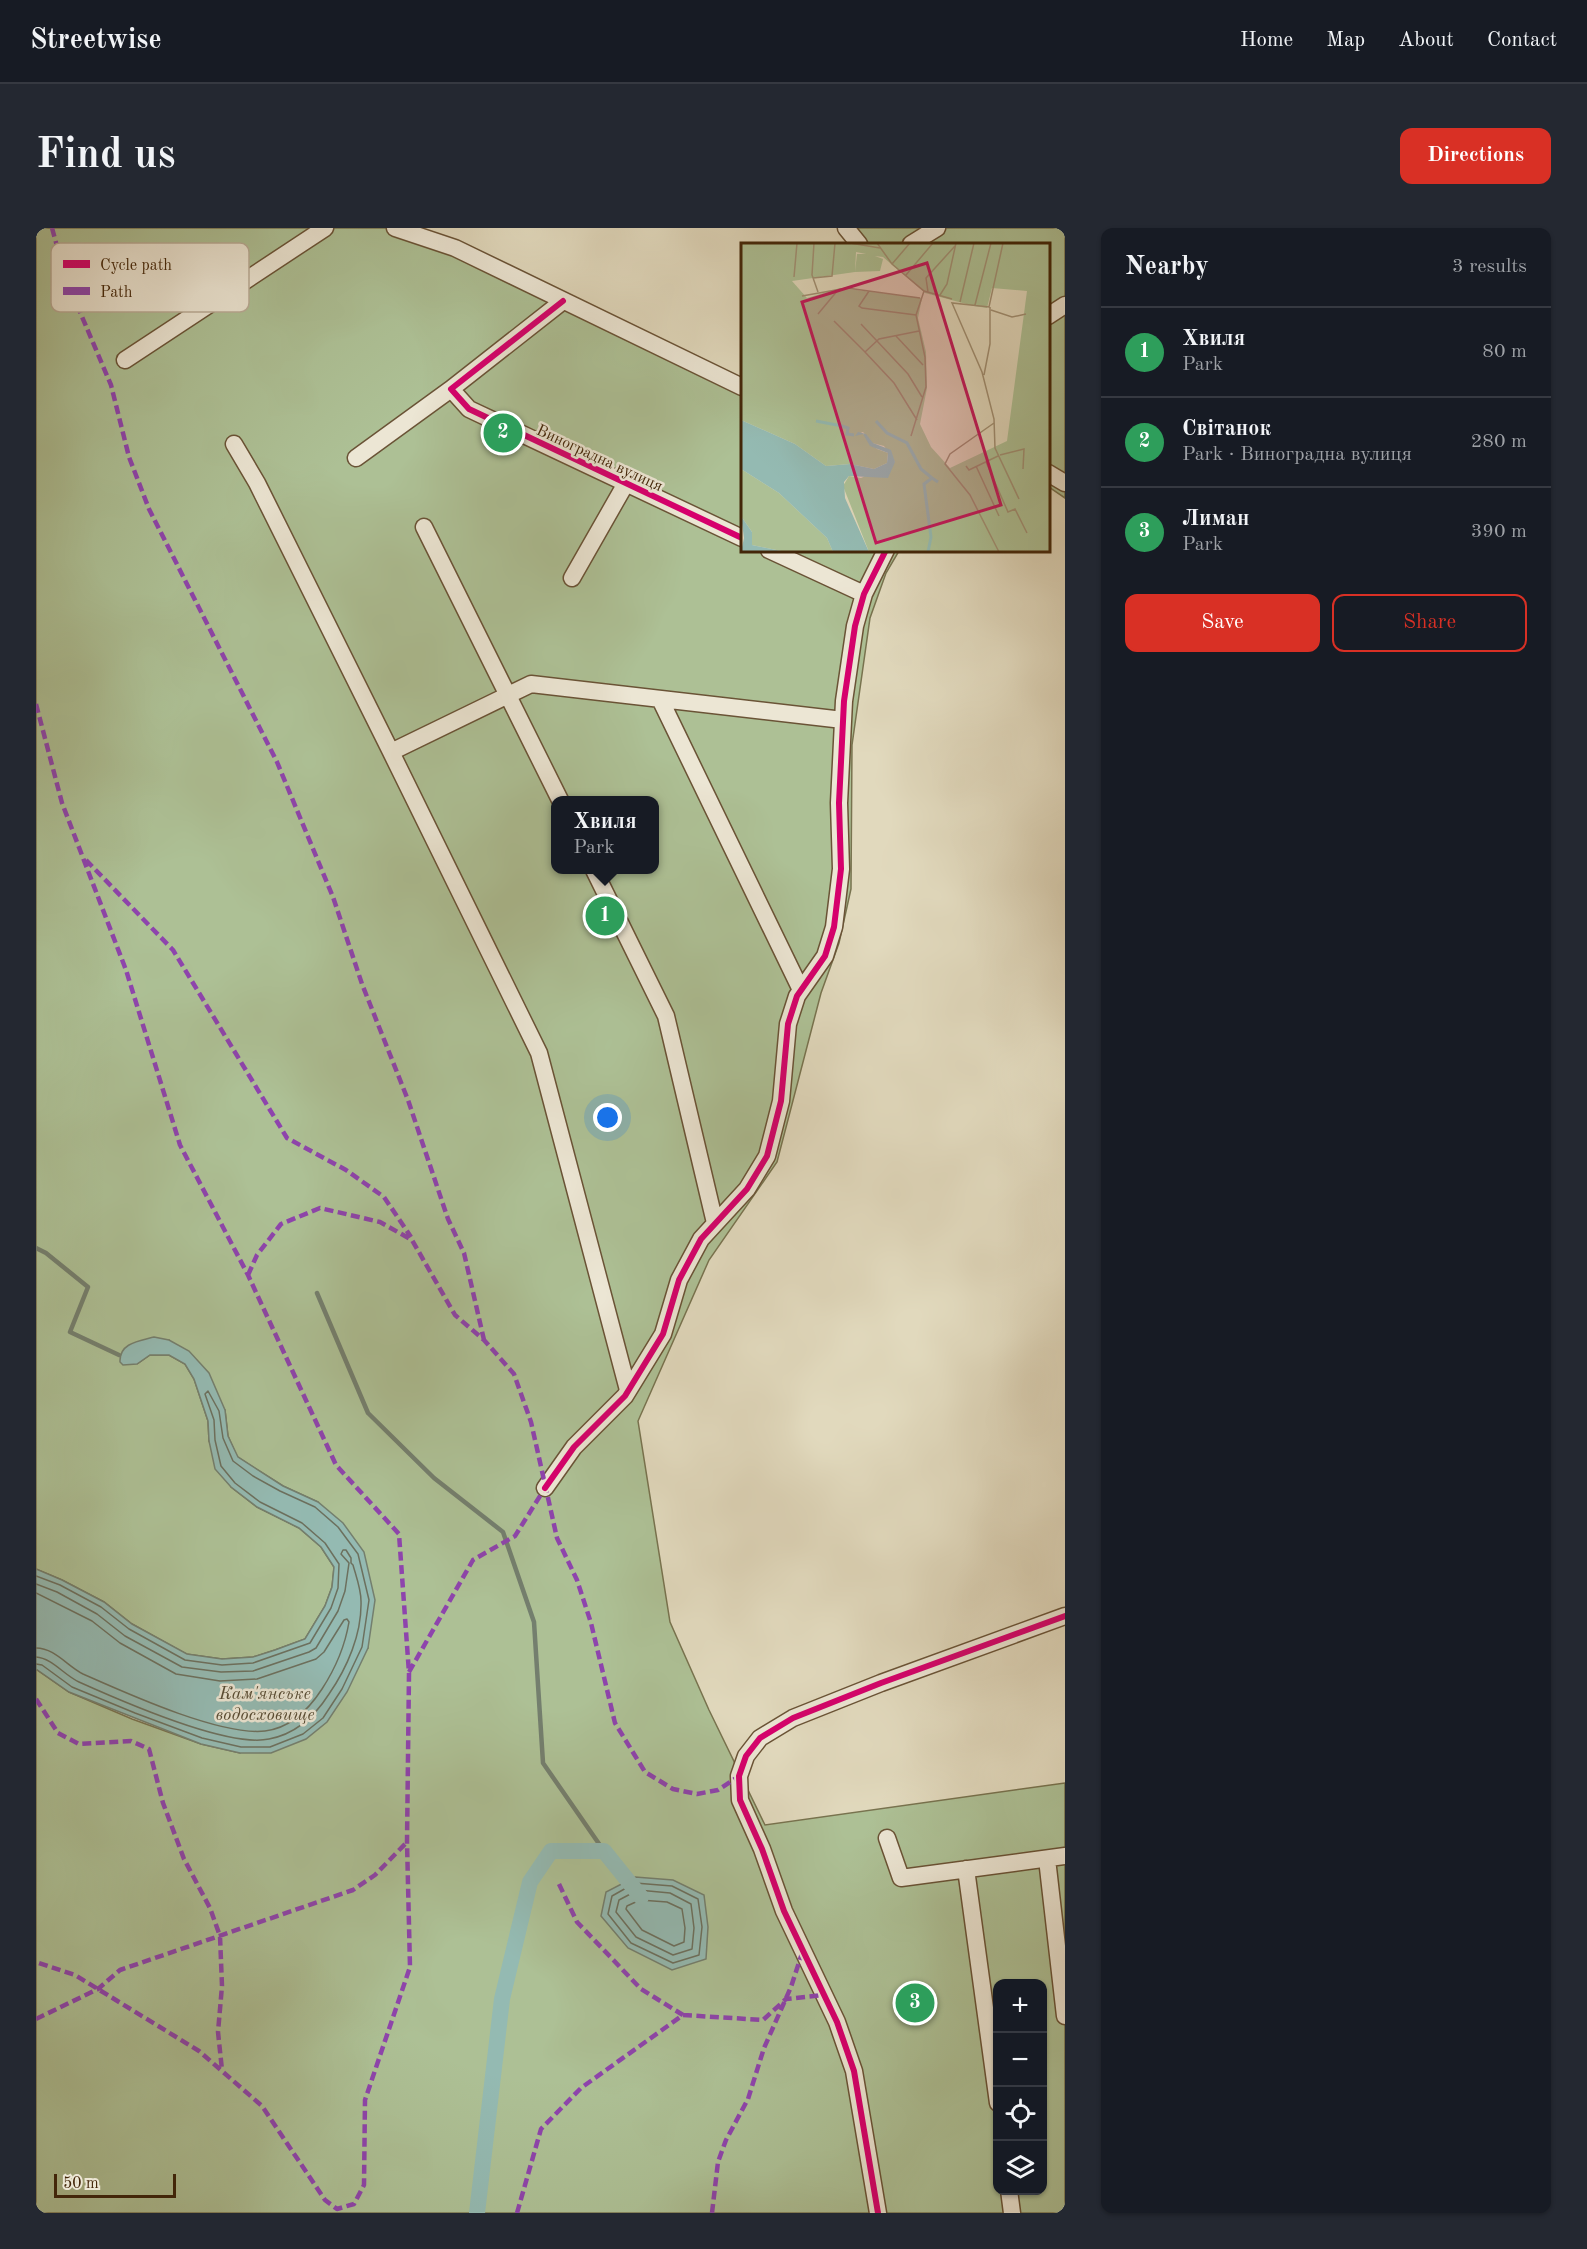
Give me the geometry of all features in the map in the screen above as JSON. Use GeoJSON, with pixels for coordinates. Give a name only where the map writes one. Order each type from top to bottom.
{"type":"FeatureCollection","features":[{"type":"Feature","properties":{"kind":"street"},"geometry":{"type":"LineString","coordinates":[[249,278],[325,228]]}},
{"type":"Feature","properties":{"kind":"street"},"geometry":{"type":"LineString","coordinates":[[395,228],[455,248],[741,387]]}},
{"type":"Feature","properties":{"kind":"street"},"geometry":{"type":"LineString","coordinates":[[846,228],[858,243]]}},
{"type":"Feature","properties":{"kind":"street"},"geometry":{"type":"LineString","coordinates":[[913,243],[937,228]]}},
{"type":"Feature","properties":{"kind":"street"},"geometry":{"type":"LineString","coordinates":[[356,458],[451,389],[563,301]]}},
{"type":"Feature","properties":{"kind":"street"},"geometry":{"type":"LineString","coordinates":[[1050,315],[1065,305]]}},
{"type":"Feature","properties":{"kind":"street"},"geometry":{"type":"LineString","coordinates":[[125,360],[198,312]]}},
{"type":"Feature","properties":{"kind":"street","name":"Виноградна вулиця"},"geometry":{"type":"LineString","coordinates":[[451,389],[469,410],[741,538]]}},
{"type":"Feature","properties":{"kind":"street"},"geometry":{"type":"LineString","coordinates":[[234,444],[258,483],[539,1053],[628,1390]]}},
{"type":"Feature","properties":{"kind":"street"},"geometry":{"type":"LineString","coordinates":[[1050,474],[1065,483]]}},
{"type":"Feature","properties":{"kind":"street","name":"Виноградна вулиця"},"geometry":{"type":"LineString","coordinates":[[572,578],[625,485]]}},
{"type":"Feature","properties":{"kind":"street"},"geometry":{"type":"LineString","coordinates":[[424,527],[558,796]]}},
{"type":"Feature","properties":{"kind":"street"},"geometry":{"type":"LineString","coordinates":[[773,552],[864,594]]}},
{"type":"Feature","properties":{"kind":"street"},"geometry":{"type":"LineString","coordinates":[[545,1488],[574,1447],[628,1390],[663,1334],[680,1280],[700,1239],[747,1189],[767,1156],[781,1101],[788,1024],[797,996],[825,956],[834,927],[841,869],[839,804],[844,701],[855,626],[864,594],[885,552]]}},
{"type":"Feature","properties":{"kind":"street"},"geometry":{"type":"LineString","coordinates":[[391,752],[531,684],[843,720]]}},
{"type":"Feature","properties":{"kind":"street"},"geometry":{"type":"LineString","coordinates":[[660,699],[801,990]]}},
{"type":"Feature","properties":{"kind":"street"},"geometry":{"type":"LineString","coordinates":[[596,874],[666,1016],[715,1223]]}},
{"type":"Feature","properties":{"kind":"street"},"geometry":{"type":"LineString","coordinates":[[878,2213],[854,2071],[837,2022],[784,1911],[762,1849],[740,1800],[739,1776],[746,1756],[760,1738],[793,1718],[881,1683],[1065,1616]]}},
{"type":"Feature","properties":{"kind":"street"},"geometry":{"type":"LineString","coordinates":[[888,1838],[901,1878],[1065,1856]]}},
{"type":"Feature","properties":{"kind":"street"},"geometry":{"type":"LineString","coordinates":[[1047,1859],[1065,2016]]}},
{"type":"Feature","properties":{"kind":"street"},"geometry":{"type":"LineString","coordinates":[[966,1869],[996,2087]]}},
{"type":"Feature","properties":{"kind":"street"},"geometry":{"type":"LineString","coordinates":[[1010,2195],[1012,2213]]}},
{"type":"Feature","properties":{"kind":"green space"},"geometry":{"type":"Polygon","coordinates":[[[36,228],[403,228],[741,382],[741,552],[898,552],[886,573],[870,618],[852,745],[851,889],[839,943],[821,993],[777,1162],[709,1260],[638,1421],[670,1622],[709,1710],[765,1825],[1065,1783],[1065,2213],[36,2213],[36,1669],[69,1692],[132,1719],[201,1744],[240,1753],[368,1648],[318,1502],[283,1486],[237,1457],[228,1436],[225,1410],[169,1340],[137,1364],[150,1355],[169,1355],[185,1364],[194,1379],[208,1421],[209,1441],[231,1487],[257,1507],[299,1528],[321,1547],[334,1567],[332,1587],[325,1606],[305,1639],[253,1657],[222,1659],[186,1654],[132,1624],[104,1602],[36,1569],[36,228]]]}},
{"type":"Feature","properties":{"kind":"green space"},"geometry":{"type":"Polygon","coordinates":[[[855,228],[1065,228],[1065,498],[1050,488],[1050,243],[864,243],[855,228]]]}},
{"type":"Feature","properties":{"kind":"water","name":"Кам'янське водосховище"},"geometry":{"type":"Polygon","coordinates":[[[154,1337],[169,1340],[189,1351],[209,1373],[225,1410],[228,1436],[238,1457],[283,1486],[318,1502],[343,1523],[364,1552],[375,1600],[368,1648],[347,1692],[327,1722],[306,1739],[271,1753],[240,1753],[201,1744],[69,1692],[36,1669],[36,1569],[104,1602],[132,1624],[187,1654],[222,1659],[253,1657],[305,1639],[325,1606],[332,1587],[334,1567],[321,1547],[299,1528],[257,1507],[231,1487],[215,1469],[209,1441],[208,1421],[194,1379],[185,1364],[169,1355],[150,1355],[137,1364],[123,1365],[120,1362],[126,1347],[154,1337]]]}},
{"type":"Feature","properties":{"kind":"water"},"geometry":{"type":"Polygon","coordinates":[[[635,1877],[673,1880],[704,1895],[708,1927],[706,1959],[672,1970],[628,1948],[601,1916],[606,1892],[635,1877]]]}},
{"type":"Feature","properties":{"kind":"waterway"},"geometry":{"type":"LineString","coordinates":[[36,1248],[46,1253],[88,1287],[70,1332],[119,1355]]}},
{"type":"Feature","properties":{"kind":"waterway"},"geometry":{"type":"LineString","coordinates":[[317,1293],[368,1413],[434,1478],[503,1532],[534,1622],[543,1763],[604,1851]]}},
{"type":"Feature","properties":{"kind":"waterway"},"geometry":{"type":"LineString","coordinates":[[477,2213],[502,1999],[530,1882],[551,1851],[604,1851],[641,1897]]}},
{"type":"Feature","properties":{"kind":"marked path"},"geometry":{"type":"LineString","coordinates":[[52,228],[56,243]]}},
{"type":"Feature","properties":{"kind":"marked path"},"geometry":{"type":"LineString","coordinates":[[80,312],[111,385],[129,457],[149,509],[277,762],[333,897],[362,984],[408,1100],[448,1219],[464,1253],[484,1340]]}},
{"type":"Feature","properties":{"kind":"marked path"},"geometry":{"type":"LineString","coordinates":[[36,704],[62,803],[126,970],[180,1145],[248,1275],[336,1465],[399,1534],[409,1673],[407,1842],[410,1967],[365,2100],[364,2185],[354,2204],[337,2209],[325,2200],[262,2106],[199,2051],[75,1975],[36,1962]]}},
{"type":"Feature","properties":{"kind":"marked path"},"geometry":{"type":"LineString","coordinates":[[86,860],[173,950],[287,1138],[346,1170],[384,1197],[411,1237]]}},
{"type":"Feature","properties":{"kind":"marked path"},"geometry":{"type":"LineString","coordinates":[[248,1275],[257,1255],[281,1224],[320,1208],[380,1222],[412,1240],[455,1315],[484,1340],[514,1374],[531,1422],[557,1538],[577,1580],[591,1623],[615,1723],[645,1772],[673,1789],[697,1794],[718,1790],[739,1776]]}},
{"type":"Feature","properties":{"kind":"marked path"},"geometry":{"type":"LineString","coordinates":[[409,1672],[473,1560],[515,1536],[545,1488]]}},
{"type":"Feature","properties":{"kind":"marked path"},"geometry":{"type":"LineString","coordinates":[[36,1699],[58,1733],[79,1744],[131,1741],[149,1749],[163,1803],[184,1859],[210,1908],[220,1936],[222,1986],[218,2032],[222,2070]]}},
{"type":"Feature","properties":{"kind":"marked path"},"geometry":{"type":"LineString","coordinates":[[36,2019],[98,1989],[120,1970],[353,1890],[375,1875],[407,1842]]}},
{"type":"Feature","properties":{"kind":"marked path"},"geometry":{"type":"LineString","coordinates":[[559,1884],[577,1922],[641,1989],[683,2015]]}},
{"type":"Feature","properties":{"kind":"marked path"},"geometry":{"type":"LineString","coordinates":[[712,2213],[718,2162],[726,2140],[748,2099],[764,2048],[791,1987],[803,1950]]}},
{"type":"Feature","properties":{"kind":"marked path"},"geometry":{"type":"LineString","coordinates":[[517,2213],[541,2129],[581,2088],[683,2015],[763,2020],[786,1999],[824,1995]]}},
{"type":"Feature","properties":{"kind":"cycle path"},"geometry":{"type":"LineString","coordinates":[[563,301],[451,389],[469,409],[741,538]]}},
{"type":"Feature","properties":{"kind":"cycle path"},"geometry":{"type":"LineString","coordinates":[[545,1488],[574,1447],[625,1396],[663,1334],[679,1280],[701,1239],[747,1189],[767,1156],[781,1101],[788,1024],[797,996],[825,956],[834,927],[841,869],[839,803],[844,701],[855,626],[864,594],[885,552]]}},
{"type":"Feature","properties":{"kind":"cycle path"},"geometry":{"type":"LineString","coordinates":[[878,2213],[854,2071],[837,2022],[784,1911],[762,1849],[740,1800],[739,1776],[746,1756],[760,1738],[793,1718],[881,1683],[1065,1616]]}},
{"type":"Feature","properties":{"kind":"place","name":"Світанок"},"geometry":{"type":"Point","coordinates":[503,433]}},
{"type":"Feature","properties":{"kind":"place","name":"Хвиля"},"geometry":{"type":"Point","coordinates":[605,916]}},
{"type":"Feature","properties":{"kind":"place","name":"Лиман"},"geometry":{"type":"Point","coordinates":[915,2003]}}]}
